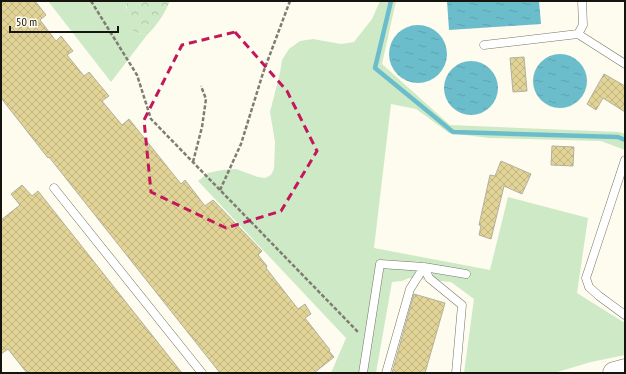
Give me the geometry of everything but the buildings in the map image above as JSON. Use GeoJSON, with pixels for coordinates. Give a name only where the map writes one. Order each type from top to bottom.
{"type":"FeatureCollection","features":[{"type":"Feature","properties":{"kind":"street"},"geometry":{"type":"LineString","coordinates":[[614,373],[625,370]]}},
{"type":"Feature","properties":{"kind":"lane"},"geometry":{"type":"LineString","coordinates":[[578,34],[583,25],[582,1]]}},
{"type":"Feature","properties":{"kind":"lane"},"geometry":{"type":"LineString","coordinates":[[484,45],[578,34],[625,64]]}},
{"type":"Feature","properties":{"kind":"lane"},"geometry":{"type":"LineString","coordinates":[[625,160],[586,278],[589,287],[599,296],[625,314]]}},
{"type":"Feature","properties":{"kind":"lane"},"geometry":{"type":"LineString","coordinates":[[54,188],[202,373]]}},
{"type":"Feature","properties":{"kind":"lane"},"geometry":{"type":"LineString","coordinates":[[363,373],[380,264],[466,274]]}},
{"type":"Feature","properties":{"kind":"lane"},"geometry":{"type":"LineString","coordinates":[[386,373],[410,289],[424,268]]}},
{"type":"Feature","properties":{"kind":"lane"},"geometry":{"type":"LineString","coordinates":[[424,268],[429,278],[462,305],[456,373]]}},
{"type":"Feature","properties":{"kind":"path"},"geometry":{"type":"LineString","coordinates":[[91,1],[137,75],[151,118],[367,341]]}},
{"type":"Feature","properties":{"kind":"path"},"geometry":{"type":"LineString","coordinates":[[220,190],[241,144],[263,73],[290,1]]}},
{"type":"Feature","properties":{"kind":"path"},"geometry":{"type":"LineString","coordinates":[[192,162],[202,126],[206,99],[201,86]]}},
{"type":"Feature","properties":{"kind":"highlighted area"},"geometry":{"type":"Polygon","coordinates":[[[235,32],[287,91],[317,151],[281,211],[226,228],[151,192],[144,120],[182,45],[235,32]]]}},
{"type":"Feature","properties":{"kind":"green space"},"geometry":{"type":"Polygon","coordinates":[[[48,1],[126,1],[126,7],[134,32],[147,35],[111,82],[48,1]]]}},
{"type":"Feature","properties":{"kind":"green space"},"geometry":{"type":"Polygon","coordinates":[[[126,1],[170,1],[160,20],[147,35],[134,32],[128,21],[126,1]]]}},
{"type":"Feature","properties":{"kind":"green space"},"geometry":{"type":"Polygon","coordinates":[[[380,1],[396,1],[382,64],[450,125],[619,132],[625,134],[625,150],[601,141],[489,138],[449,133],[416,109],[391,104],[374,248],[490,270],[508,197],[588,218],[577,293],[625,323],[625,355],[591,362],[554,373],[464,373],[474,299],[451,282],[409,278],[402,281],[392,282],[376,373],[331,373],[346,338],[198,181],[208,173],[222,170],[236,169],[265,178],[271,175],[274,169],[275,142],[270,112],[282,60],[289,49],[300,41],[313,39],[341,44],[354,42],[372,19],[380,1]]]}},
{"type":"Feature","properties":{"kind":"water"},"geometry":{"type":"Polygon","coordinates":[[[447,1],[539,1],[541,24],[449,30],[447,1]]]}},
{"type":"Feature","properties":{"kind":"water"},"geometry":{"type":"Polygon","coordinates":[[[418,25],[429,27],[442,38],[445,43],[447,54],[445,65],[434,78],[429,81],[418,83],[407,81],[394,70],[391,65],[389,54],[391,43],[402,30],[407,27],[418,25]]]}},
{"type":"Feature","properties":{"kind":"water"},"geometry":{"type":"Polygon","coordinates":[[[555,54],[565,54],[575,58],[583,66],[587,76],[587,86],[583,96],[575,104],[565,108],[555,108],[545,104],[537,96],[533,86],[533,76],[537,66],[545,58],[555,54]]]}},
{"type":"Feature","properties":{"kind":"water"},"geometry":{"type":"Polygon","coordinates":[[[466,61],[476,61],[486,65],[494,73],[498,83],[498,93],[494,103],[486,111],[476,115],[466,115],[456,111],[448,103],[444,93],[444,83],[448,73],[456,65],[466,61]]]}},
{"type":"Feature","properties":{"kind":"waterway"},"geometry":{"type":"LineString","coordinates":[[391,1],[375,68],[453,132],[618,137],[625,140]]}}]}
